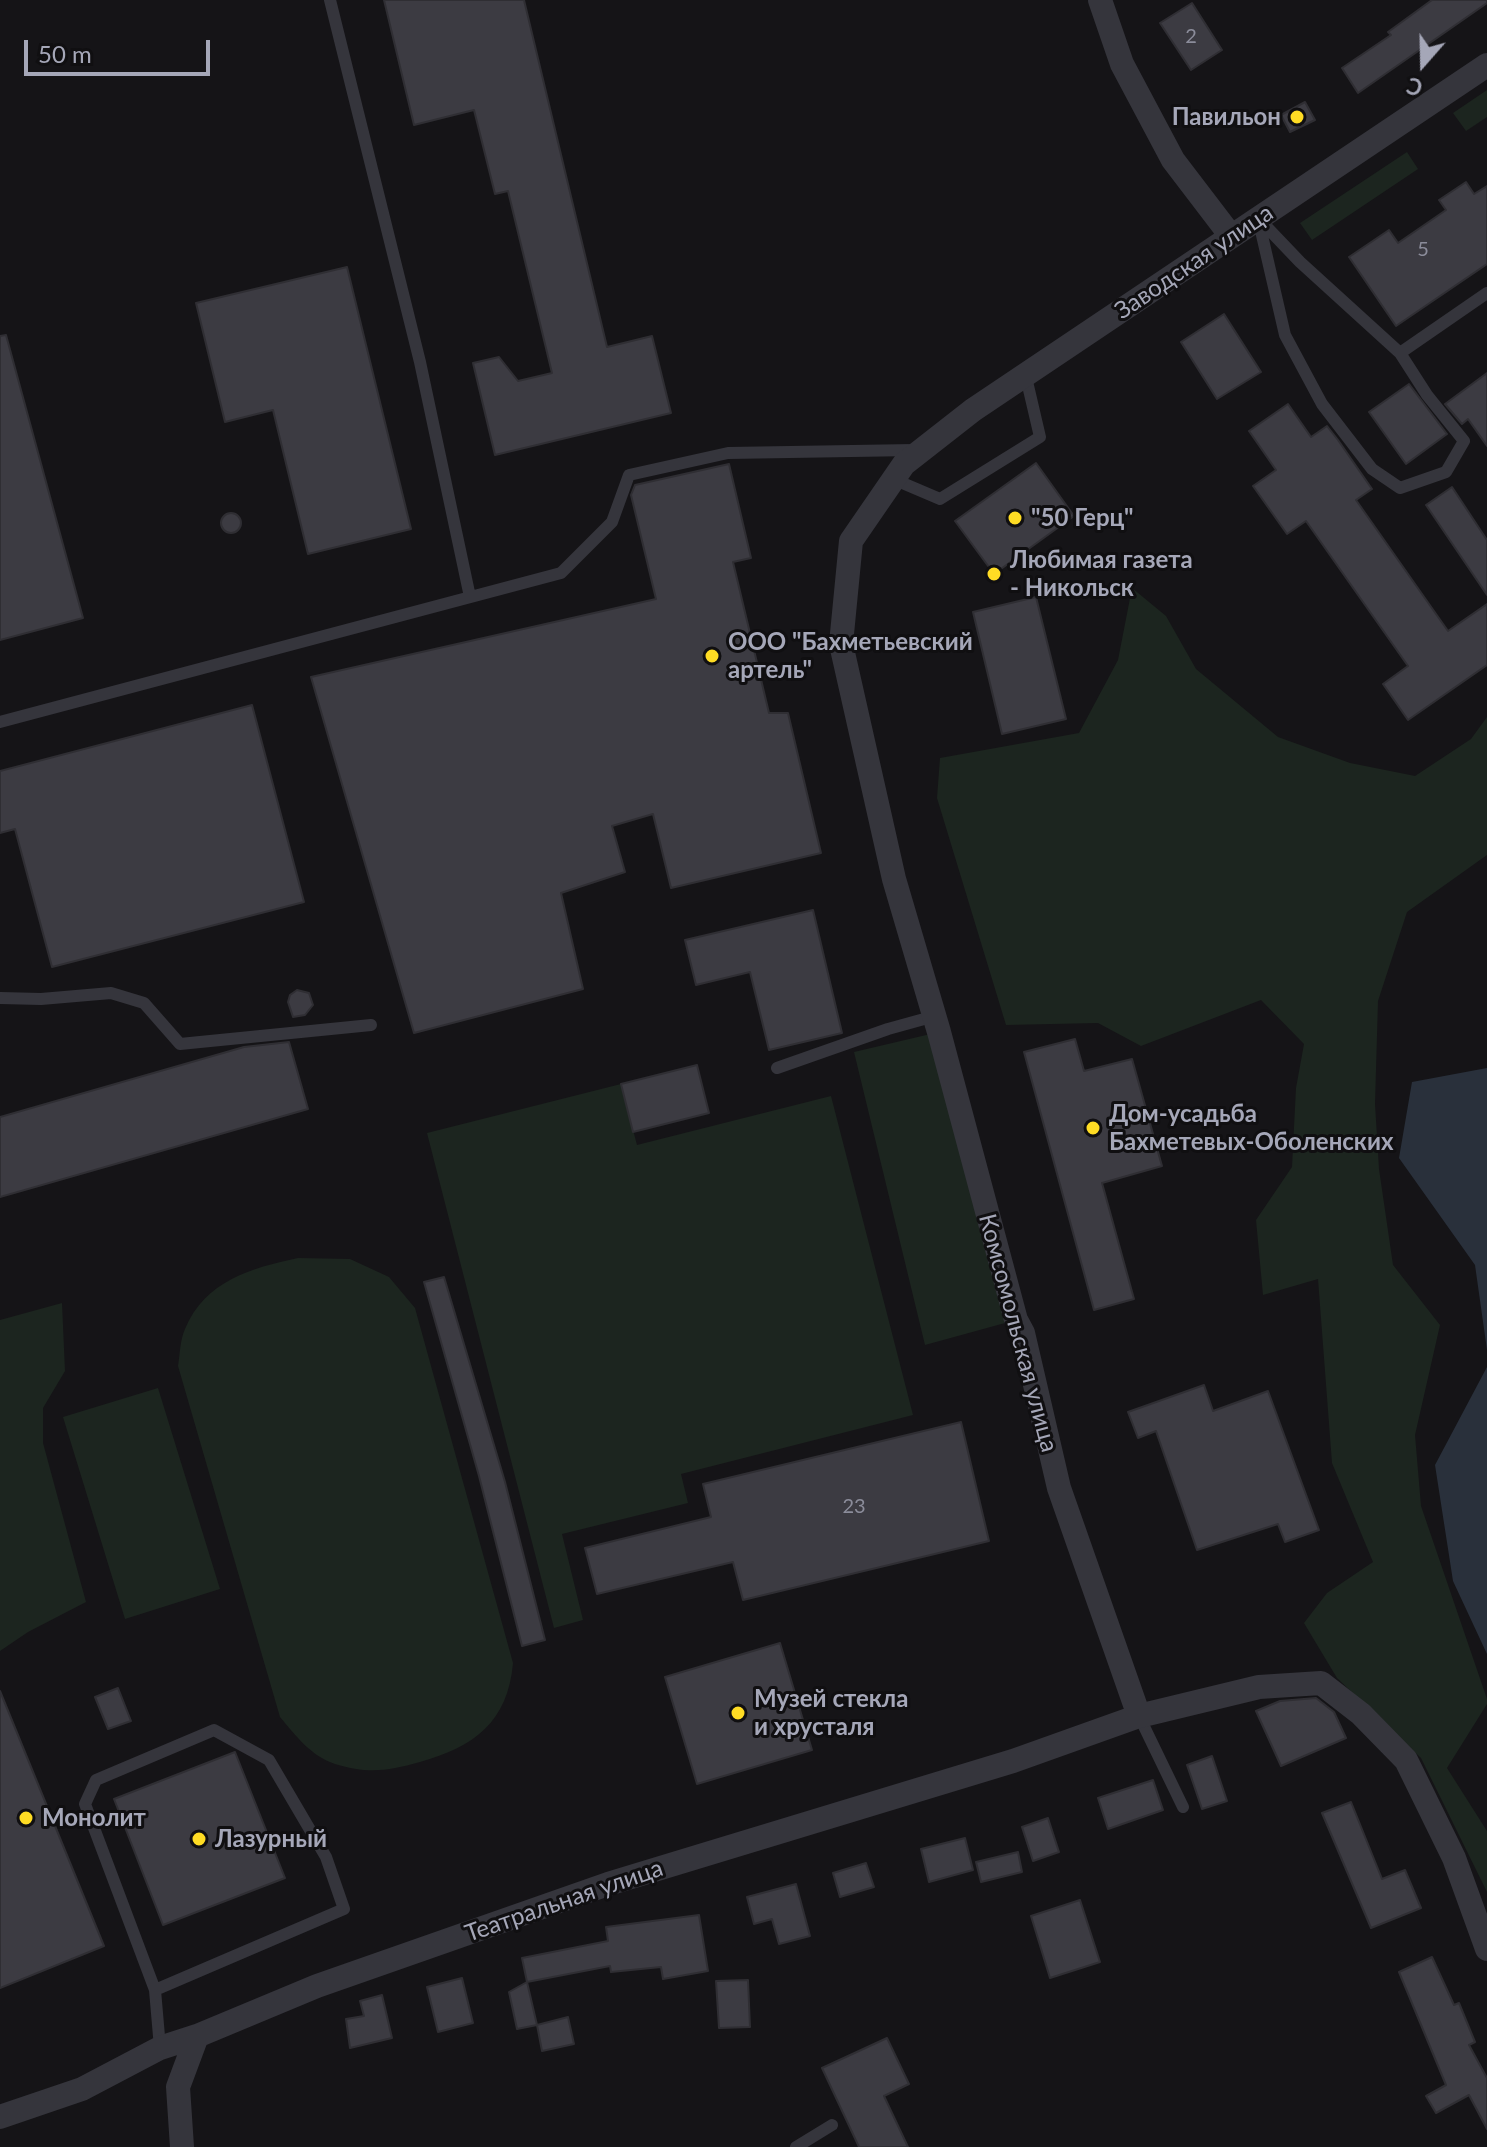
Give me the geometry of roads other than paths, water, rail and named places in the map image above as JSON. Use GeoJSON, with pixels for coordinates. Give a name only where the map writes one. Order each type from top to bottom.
{"type":"FeatureCollection","features":[{"type":"Feature","properties":{"kind":"street"},"geometry":{"type":"LineString","coordinates":[[1100,0],[1122,64],[1173,160],[1231,236]]}},
{"type":"Feature","properties":{"kind":"street","name":"Заводская улица"},"geometry":{"type":"LineString","coordinates":[[906,465],[973,410],[1487,65]]}},
{"type":"Feature","properties":{"kind":"street","name":"Комсомольская улица"},"geometry":{"type":"LineString","coordinates":[[906,465],[851,541],[841,644],[894,879],[935,1016],[1016,1320],[1023,1333],[1059,1488],[1139,1716]]}},
{"type":"Feature","properties":{"kind":"street"},"geometry":{"type":"LineString","coordinates":[[1139,1716],[1259,1687],[1321,1683],[1361,1714],[1406,1760],[1454,1858],[1487,1949]]}},
{"type":"Feature","properties":{"kind":"street","name":"Театральная улица"},"geometry":{"type":"LineString","coordinates":[[0,2117],[82,2089],[160,2048],[197,2036],[317,1986],[608,1884],[1013,1761],[1139,1716]]}},
{"type":"Feature","properties":{"kind":"street"},"geometry":{"type":"LineString","coordinates":[[182,2147],[178,2087],[197,2036]]}},
{"type":"Feature","properties":{"kind":"lane"},"geometry":{"type":"LineString","coordinates":[[330,0],[420,362],[470,597]]}},
{"type":"Feature","properties":{"kind":"lane"},"geometry":{"type":"LineString","coordinates":[[1258,218],[1300,262],[1400,353],[1427,395],[1464,441],[1446,472],[1400,488],[1372,469],[1322,404],[1285,335],[1258,218]]}},
{"type":"Feature","properties":{"kind":"lane"},"geometry":{"type":"LineString","coordinates":[[1400,353],[1487,293]]}},
{"type":"Feature","properties":{"kind":"lane"},"geometry":{"type":"LineString","coordinates":[[0,722],[561,573],[612,522],[629,475],[728,453],[906,465],[940,499],[1040,437],[1026,377]]}},
{"type":"Feature","properties":{"kind":"lane"},"geometry":{"type":"LineString","coordinates":[[0,998],[41,999],[111,993],[144,1003],[180,1044],[371,1025]]}},
{"type":"Feature","properties":{"kind":"lane"},"geometry":{"type":"LineString","coordinates":[[777,1068],[935,1016]]}},
{"type":"Feature","properties":{"kind":"lane"},"geometry":{"type":"LineString","coordinates":[[1139,1716],[1183,1807]]}},
{"type":"Feature","properties":{"kind":"lane"},"geometry":{"type":"LineString","coordinates":[[155,1990],[344,1909],[326,1857],[269,1760],[214,1730],[96,1780],[85,1804],[155,1990],[160,2048]]}},
{"type":"Feature","properties":{"kind":"lane"},"geometry":{"type":"LineString","coordinates":[[796,2147],[832,2125]]}},
{"type":"Feature","properties":{"kind":"place","name":"Павильон"},"geometry":{"type":"Point","coordinates":[1297,117]}},
{"type":"Feature","properties":{"kind":"place","name":"\"50 Герц\""},"geometry":{"type":"Point","coordinates":[1015,518]}},
{"type":"Feature","properties":{"kind":"place","name":"Любимая газета - Никольск"},"geometry":{"type":"Point","coordinates":[994,574]}},
{"type":"Feature","properties":{"kind":"place","name":"ООО \"Бахметьевский артель\""},"geometry":{"type":"Point","coordinates":[712,656]}},
{"type":"Feature","properties":{"kind":"place","name":"Дом-усадьба Бахметевых-Оболенских"},"geometry":{"type":"Point","coordinates":[1093,1128]}},
{"type":"Feature","properties":{"kind":"place","name":"Музей стекла и хрусталя"},"geometry":{"type":"Point","coordinates":[738,1713]}},
{"type":"Feature","properties":{"kind":"place","name":"Монолит"},"geometry":{"type":"Point","coordinates":[26,1818]}},
{"type":"Feature","properties":{"kind":"place","name":"Лазурный"},"geometry":{"type":"Point","coordinates":[199,1839]}}]}
